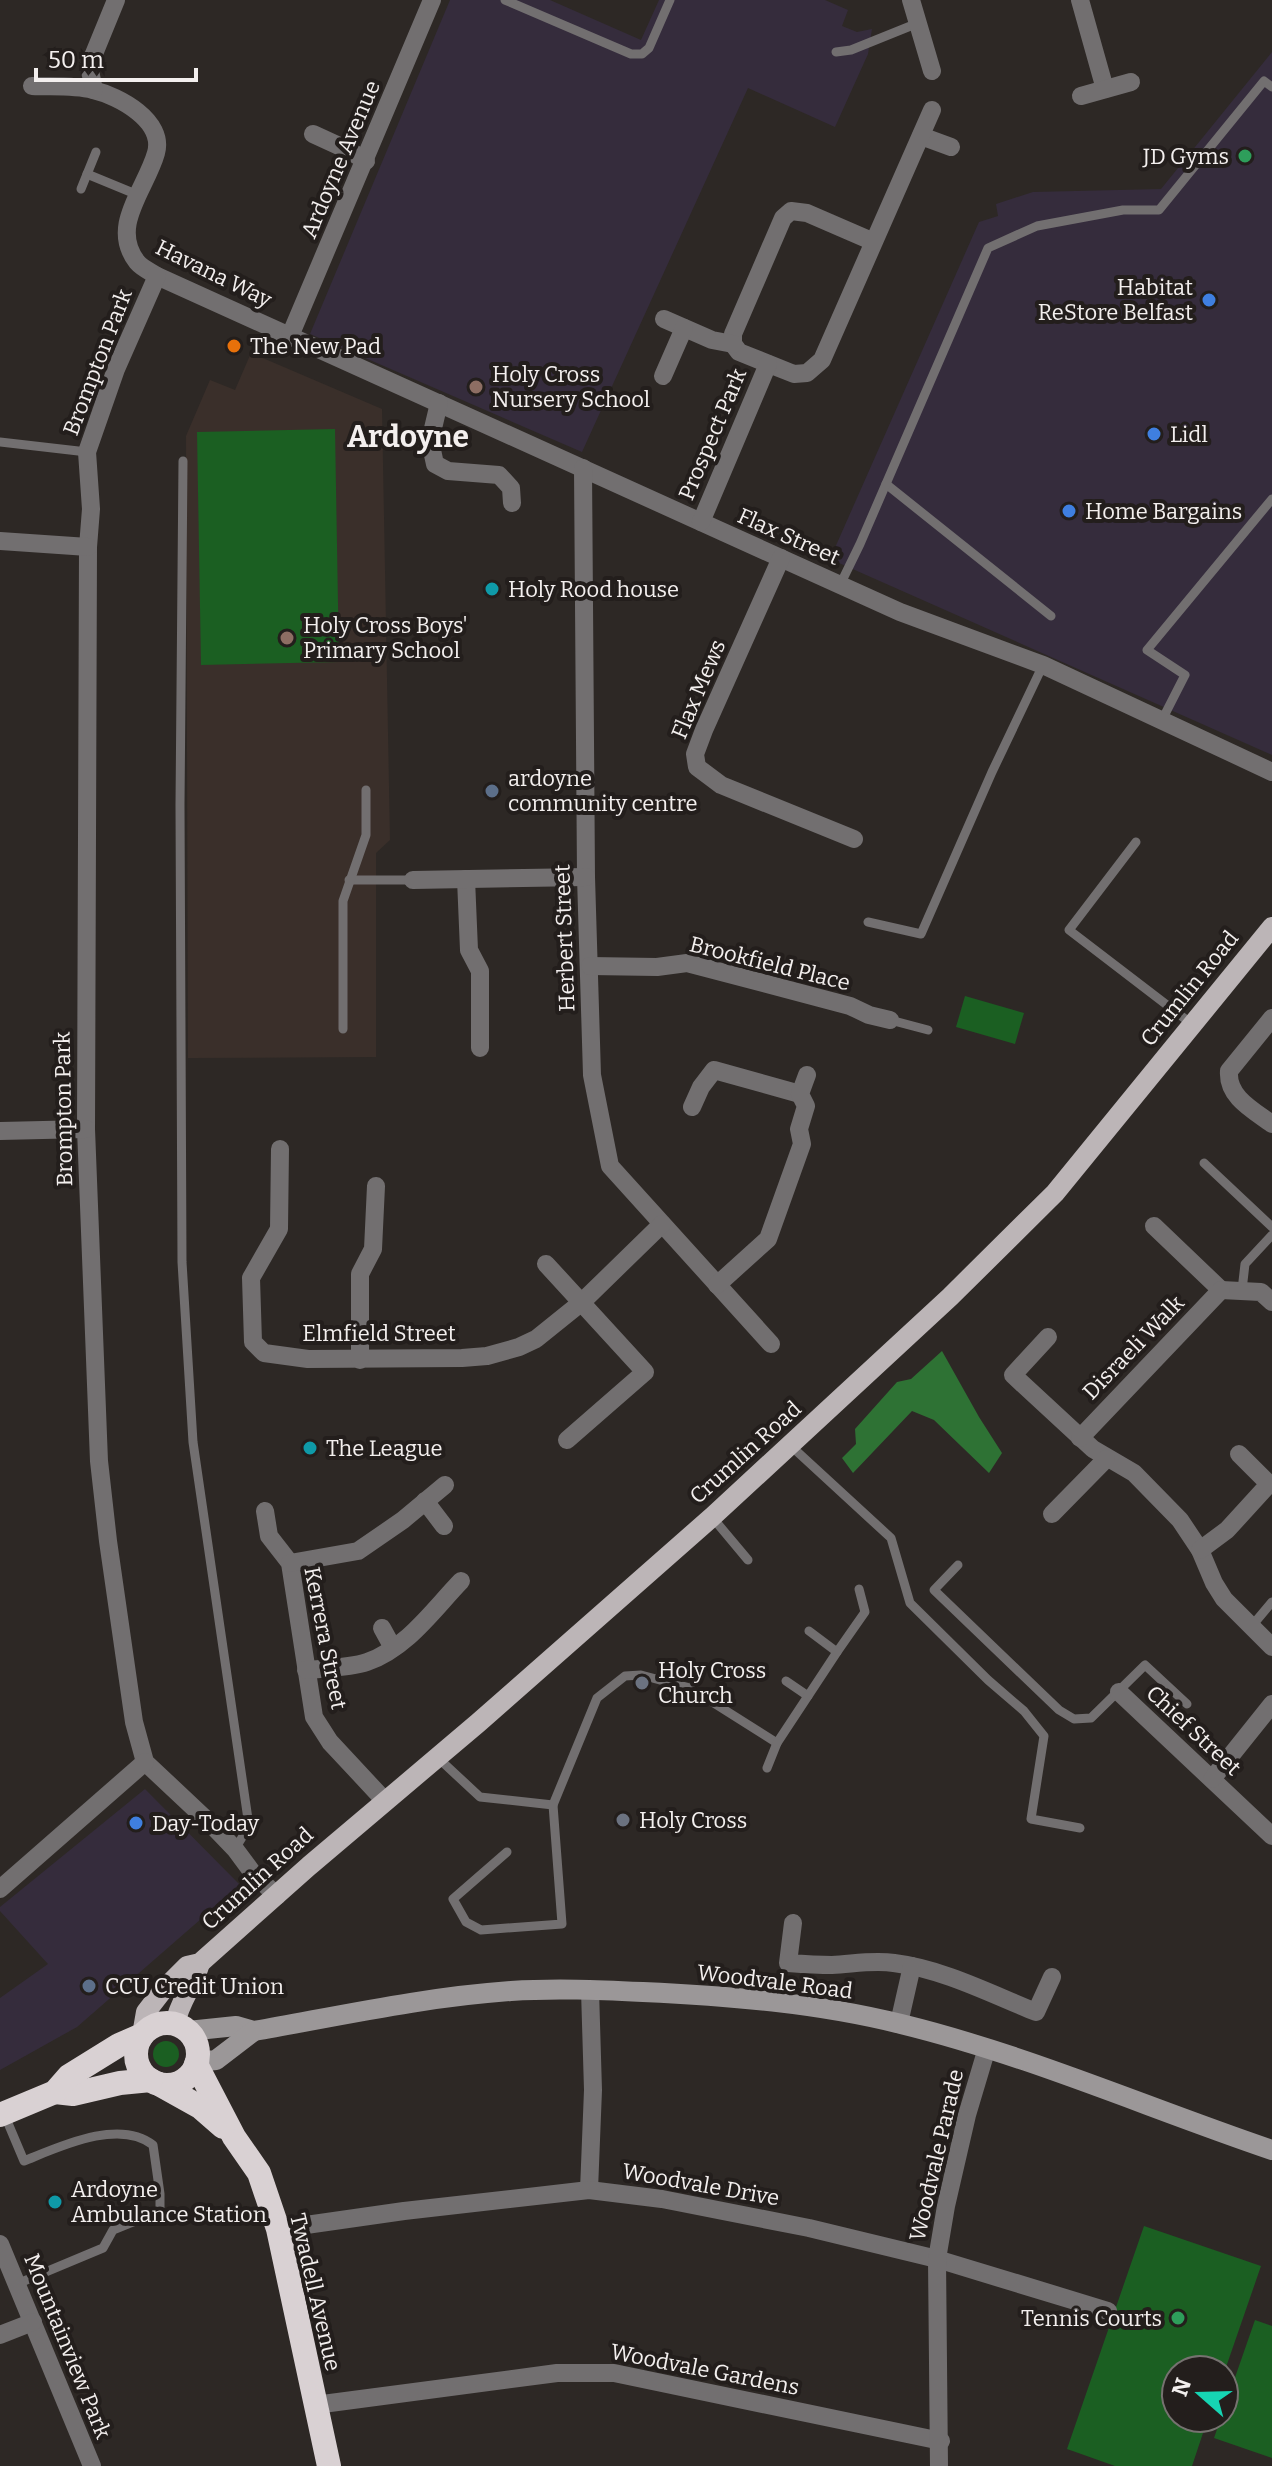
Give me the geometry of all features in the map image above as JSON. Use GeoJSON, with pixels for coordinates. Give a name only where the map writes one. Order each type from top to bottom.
{"type":"FeatureCollection","features":[{"type":"Feature","properties":{"kind":"highway"},"geometry":{"type":"LineString","coordinates":[[2,2114],[55,2092],[69,2076],[157,2024],[181,2027],[196,2045],[196,2063],[184,2079],[175,2083],[120,2083],[73,2094],[55,2092]]}},
{"type":"Feature","properties":{"kind":"highway"},"geometry":{"type":"LineString","coordinates":[[142,2035],[138,2042],[137,2059],[144,2075],[154,2081]]}},
{"type":"Feature","properties":{"kind":"highway","name":"Twadell Avenue"},"geometry":{"type":"LineString","coordinates":[[196,2063],[234,2137],[259,2173],[278,2229],[329,2466]]}},
{"type":"Feature","properties":{"kind":"highway","name":"Twadell Avenue"},"geometry":{"type":"LineString","coordinates":[[154,2081],[200,2107],[234,2137]]}},
{"type":"Feature","properties":{"kind":"main road","name":"Crumlin Road"},"geometry":{"type":"LineString","coordinates":[[142,2035],[146,2012],[187,1966],[200,1963],[712,1517],[950,1297],[1055,1193],[1272,927]]}},
{"type":"Feature","properties":{"kind":"main road","name":"Crumlin Road"},"geometry":{"type":"LineString","coordinates":[[181,2027],[177,2013],[200,1963]]}},
{"type":"Feature","properties":{"kind":"main road","name":"Woodvale Road"},"geometry":{"type":"LineString","coordinates":[[181,2027],[236,2026],[254,2031],[514,1990],[692,1994],[769,2001],[863,2015],[987,2048],[1272,2150]]}},
{"type":"Feature","properties":{"kind":"main road","name":"Woodvale Road"},"geometry":{"type":"LineString","coordinates":[[196,2063],[216,2060],[254,2031]]}},
{"type":"Feature","properties":{"kind":"street"},"geometry":{"type":"LineString","coordinates":[[94,90],[89,66],[116,0]]}},
{"type":"Feature","properties":{"kind":"street","name":"Ardoyne Avenue"},"geometry":{"type":"LineString","coordinates":[[290,336],[432,0]]}},
{"type":"Feature","properties":{"kind":"street"},"geometry":{"type":"LineString","coordinates":[[911,0],[932,71]]}},
{"type":"Feature","properties":{"kind":"street"},"geometry":{"type":"LineString","coordinates":[[1080,0],[1105,89]]}},
{"type":"Feature","properties":{"kind":"street"},"geometry":{"type":"LineString","coordinates":[[1081,96],[1131,82]]}},
{"type":"Feature","properties":{"kind":"street","name":"Havana Way"},"geometry":{"type":"LineString","coordinates":[[32,86],[94,90],[133,107],[147,120],[155,132],[157,151],[126,225],[129,246],[138,264],[157,276],[290,336]]}},
{"type":"Feature","properties":{"kind":"street","name":"Prospect Park"},"geometry":{"type":"LineString","coordinates":[[874,242],[807,213],[791,211],[783,218],[733,334],[733,344],[739,352],[794,374],[807,373],[822,360],[921,136],[932,110]]}},
{"type":"Feature","properties":{"kind":"street"},"geometry":{"type":"LineString","coordinates":[[313,134],[366,161]]}},
{"type":"Feature","properties":{"kind":"street"},"geometry":{"type":"LineString","coordinates":[[921,136],[951,147]]}},
{"type":"Feature","properties":{"kind":"street","name":"Brompton Park"},"geometry":{"type":"LineString","coordinates":[[145,1762],[134,1722],[99,1461],[86,1129],[88,547],[91,509],[87,452],[116,369],[157,276]]}},
{"type":"Feature","properties":{"kind":"street","name":"Prospect Park"},"geometry":{"type":"LineString","coordinates":[[664,319],[712,340],[733,344]]}},
{"type":"Feature","properties":{"kind":"street"},"geometry":{"type":"LineString","coordinates":[[663,376],[684,328]]}},
{"type":"Feature","properties":{"kind":"street","name":"Flax Street"},"geometry":{"type":"LineString","coordinates":[[290,336],[900,612],[1043,665],[1272,772]]}},
{"type":"Feature","properties":{"kind":"street","name":"Prospect Park"},"geometry":{"type":"LineString","coordinates":[[701,522],[768,364]]}},
{"type":"Feature","properties":{"kind":"street"},"geometry":{"type":"LineString","coordinates":[[439,403],[430,441],[435,464],[448,471],[499,475],[511,488],[512,503]]}},
{"type":"Feature","properties":{"kind":"street","name":"Herbert Street"},"geometry":{"type":"LineString","coordinates":[[583,468],[586,877],[592,1075],[610,1166],[771,1344]]}},
{"type":"Feature","properties":{"kind":"street"},"geometry":{"type":"LineString","coordinates":[[0,541],[88,547]]}},
{"type":"Feature","properties":{"kind":"street","name":"Flax Mews"},"geometry":{"type":"LineString","coordinates":[[781,558],[704,730],[695,754],[697,767],[721,785],[854,839]]}},
{"type":"Feature","properties":{"kind":"street"},"geometry":{"type":"LineString","coordinates":[[413,880],[586,877]]}},
{"type":"Feature","properties":{"kind":"street"},"geometry":{"type":"LineString","coordinates":[[466,879],[469,950],[480,971],[480,1048]]}},
{"type":"Feature","properties":{"kind":"street","name":"Brookfield Place"},"geometry":{"type":"LineString","coordinates":[[590,966],[657,967],[687,963],[850,1006],[890,1020]]}},
{"type":"Feature","properties":{"kind":"street"},"geometry":{"type":"LineString","coordinates":[[1269,1027],[1229,1071],[1228,1081],[1239,1099],[1272,1124]]}},
{"type":"Feature","properties":{"kind":"street"},"geometry":{"type":"LineString","coordinates":[[692,1107],[701,1087],[714,1070],[800,1094]]}},
{"type":"Feature","properties":{"kind":"street"},"geometry":{"type":"LineString","coordinates":[[717,1285],[768,1239],[802,1144],[799,1129],[806,1106],[800,1094],[807,1075]]}},
{"type":"Feature","properties":{"kind":"street"},"geometry":{"type":"LineString","coordinates":[[0,1131],[86,1129]]}},
{"type":"Feature","properties":{"kind":"street","name":"Elmfield Street"},"geometry":{"type":"LineString","coordinates":[[280,1149],[279,1229],[251,1278],[253,1342],[264,1353],[308,1359],[462,1358],[519,1347],[536,1339],[582,1302],[662,1224]]}},
{"type":"Feature","properties":{"kind":"street"},"geometry":{"type":"LineString","coordinates":[[360,1360],[360,1274],[373,1249],[376,1186]]}},
{"type":"Feature","properties":{"kind":"street"},"geometry":{"type":"LineString","coordinates":[[1154,1226],[1221,1290],[1261,1292],[1272,1302]]}},
{"type":"Feature","properties":{"kind":"street"},"geometry":{"type":"LineString","coordinates":[[546,1264],[645,1372],[567,1440]]}},
{"type":"Feature","properties":{"kind":"street","name":"Disraeli Walk"},"geometry":{"type":"LineString","coordinates":[[1080,1438],[1221,1290]]}},
{"type":"Feature","properties":{"kind":"street"},"geometry":{"type":"LineString","coordinates":[[1048,1337],[1013,1375],[1080,1438],[1106,1459],[1134,1473],[1154,1492],[1180,1520],[1200,1550],[1224,1599],[1272,1647]]}},
{"type":"Feature","properties":{"kind":"street"},"geometry":{"type":"LineString","coordinates":[[1200,1550],[1227,1530],[1269,1484],[1239,1454]]}},
{"type":"Feature","properties":{"kind":"street"},"geometry":{"type":"LineString","coordinates":[[1052,1514],[1106,1459]]}},
{"type":"Feature","properties":{"kind":"street"},"geometry":{"type":"LineString","coordinates":[[287,1560],[322,1558],[358,1551],[403,1520],[445,1485]]}},
{"type":"Feature","properties":{"kind":"street"},"geometry":{"type":"LineString","coordinates":[[425,1501],[444,1526]]}},
{"type":"Feature","properties":{"kind":"street","name":"Kerrera Street"},"geometry":{"type":"LineString","coordinates":[[265,1511],[269,1536],[287,1560],[314,1717],[330,1742],[385,1801]]}},
{"type":"Feature","properties":{"kind":"street"},"geometry":{"type":"LineString","coordinates":[[306,1670],[364,1663],[393,1648],[406,1639],[461,1581]]}},
{"type":"Feature","properties":{"kind":"street"},"geometry":{"type":"LineString","coordinates":[[382,1628],[393,1648]]}},
{"type":"Feature","properties":{"kind":"street","name":"Chief Street"},"geometry":{"type":"LineString","coordinates":[[1119,1692],[1272,1836]]}},
{"type":"Feature","properties":{"kind":"street"},"geometry":{"type":"LineString","coordinates":[[1212,1779],[1272,1704]]}},
{"type":"Feature","properties":{"kind":"street"},"geometry":{"type":"LineString","coordinates":[[0,1889],[145,1762],[235,1849],[252,1872],[277,1896]]}},
{"type":"Feature","properties":{"kind":"street"},"geometry":{"type":"LineString","coordinates":[[793,1923],[788,1963],[833,1965],[863,1962],[912,1966],[1036,2012],[1052,1977]]}},
{"type":"Feature","properties":{"kind":"street"},"geometry":{"type":"LineString","coordinates":[[899,2023],[912,1966]]}},
{"type":"Feature","properties":{"kind":"street"},"geometry":{"type":"LineString","coordinates":[[589,2190],[593,2090],[590,1990]]}},
{"type":"Feature","properties":{"kind":"street","name":"Woodvale Parade"},"geometry":{"type":"LineString","coordinates":[[939,2466],[937,2259],[967,2115],[987,2048]]}},
{"type":"Feature","properties":{"kind":"street","name":"Woodvale Drive"},"geometry":{"type":"LineString","coordinates":[[278,2229],[589,2190],[662,2199],[779,2222],[937,2259],[1108,2311]]}},
{"type":"Feature","properties":{"kind":"street","name":"Mountainview Park"},"geometry":{"type":"LineString","coordinates":[[0,2244],[92,2466]]}},
{"type":"Feature","properties":{"kind":"street"},"geometry":{"type":"LineString","coordinates":[[0,2335],[33,2322]]}},
{"type":"Feature","properties":{"kind":"street","name":"Woodvale Gardens"},"geometry":{"type":"LineString","coordinates":[[315,2405],[557,2373],[614,2373],[941,2441]]}},
{"type":"Feature","properties":{"kind":"lane"},"geometry":{"type":"LineString","coordinates":[[505,0],[631,54],[642,54],[649,48],[670,0]]}},
{"type":"Feature","properties":{"kind":"lane"},"geometry":{"type":"LineString","coordinates":[[836,52],[851,50],[918,23]]}},
{"type":"Feature","properties":{"kind":"lane"},"geometry":{"type":"LineString","coordinates":[[840,585],[988,248],[1037,226],[1123,210],[1159,210],[1264,81],[1272,87]]}},
{"type":"Feature","properties":{"kind":"lane"},"geometry":{"type":"LineString","coordinates":[[81,189],[96,152]]}},
{"type":"Feature","properties":{"kind":"lane"},"geometry":{"type":"LineString","coordinates":[[87,174],[138,195]]}},
{"type":"Feature","properties":{"kind":"lane"},"geometry":{"type":"LineString","coordinates":[[0,442],[87,452]]}},
{"type":"Feature","properties":{"kind":"lane"},"geometry":{"type":"LineString","coordinates":[[183,461],[180,805],[182,1262],[193,1442],[249,1826],[235,1849]]}},
{"type":"Feature","properties":{"kind":"lane"},"geometry":{"type":"LineString","coordinates":[[886,484],[1051,616]]}},
{"type":"Feature","properties":{"kind":"lane"},"geometry":{"type":"LineString","coordinates":[[1162,720],[1185,675],[1147,650],[1272,499]]}},
{"type":"Feature","properties":{"kind":"lane"},"geometry":{"type":"LineString","coordinates":[[868,922],[921,934],[1043,665]]}},
{"type":"Feature","properties":{"kind":"lane"},"geometry":{"type":"LineString","coordinates":[[343,1029],[343,901],[366,835],[366,790]]}},
{"type":"Feature","properties":{"kind":"lane"},"geometry":{"type":"LineString","coordinates":[[1136,842],[1069,930],[1193,1025]]}},
{"type":"Feature","properties":{"kind":"lane"},"geometry":{"type":"LineString","coordinates":[[349,880],[413,880]]}},
{"type":"Feature","properties":{"kind":"lane"},"geometry":{"type":"LineString","coordinates":[[890,1020],[928,1030]]}},
{"type":"Feature","properties":{"kind":"lane"},"geometry":{"type":"LineString","coordinates":[[1204,1163],[1272,1227]]}},
{"type":"Feature","properties":{"kind":"lane"},"geometry":{"type":"LineString","coordinates":[[1242,1290],[1245,1264],[1272,1235]]}},
{"type":"Feature","properties":{"kind":"lane"},"geometry":{"type":"LineString","coordinates":[[791,1446],[891,1538],[910,1603],[1024,1711],[1044,1736],[1031,1819],[1080,1828]]}},
{"type":"Feature","properties":{"kind":"lane"},"geometry":{"type":"LineString","coordinates":[[712,1517],[748,1560]]}},
{"type":"Feature","properties":{"kind":"lane"},"geometry":{"type":"LineString","coordinates":[[958,1565],[934,1590],[1059,1710],[1074,1719],[1091,1718],[1145,1665],[1187,1704]]}},
{"type":"Feature","properties":{"kind":"lane"},"geometry":{"type":"LineString","coordinates":[[767,1768],[777,1743],[865,1612],[859,1589]]}},
{"type":"Feature","properties":{"kind":"lane"},"geometry":{"type":"LineString","coordinates":[[1251,1627],[1272,1602]]}},
{"type":"Feature","properties":{"kind":"lane"},"geometry":{"type":"LineString","coordinates":[[809,1631],[837,1652]]}},
{"type":"Feature","properties":{"kind":"lane"},"geometry":{"type":"LineString","coordinates":[[507,1852],[453,1899],[466,1922],[481,1930],[562,1924],[553,1805],[597,1698],[625,1676],[641,1675],[690,1688],[777,1743]]}},
{"type":"Feature","properties":{"kind":"lane"},"geometry":{"type":"LineString","coordinates":[[786,1681],[808,1696]]}},
{"type":"Feature","properties":{"kind":"lane"},"geometry":{"type":"LineString","coordinates":[[437,1757],[480,1797],[553,1805]]}},
{"type":"Feature","properties":{"kind":"lane"},"geometry":{"type":"LineString","coordinates":[[2,2114],[24,2161],[75,2141],[118,2133],[144,2137],[153,2145],[160,2194],[160,2211],[113,2230],[103,2248],[17,2284]]}},
{"type":"Feature","properties":{"kind":"shaded area"},"geometry":{"type":"Polygon","coordinates":[[[450,0],[550,0],[641,40],[659,0],[825,0],[848,10],[842,26],[857,32],[872,29],[868,54],[835,127],[748,88],[582,452],[310,334],[450,0]]]}},
{"type":"Feature","properties":{"kind":"shaded area"},"geometry":{"type":"Polygon","coordinates":[[[1272,52],[1272,755],[830,559],[979,222],[998,216],[996,204],[1033,192],[1161,189],[1272,52]]]}},
{"type":"Feature","properties":{"kind":"shaded area","name":"Holy Cross Boys' Primary School"},"geometry":{"type":"Polygon","coordinates":[[[251,353],[382,409],[390,840],[376,853],[376,1057],[188,1058],[186,436],[210,380],[235,390],[251,353]]]}},
{"type":"Feature","properties":{"kind":"shaded area"},"geometry":{"type":"Polygon","coordinates":[[[145,1789],[240,1885],[77,2027],[0,2070],[0,1998],[48,1964],[0,1911],[0,1907],[145,1789]]]}},
{"type":"Feature","properties":{"kind":"green space"},"geometry":{"type":"Polygon","coordinates":[[[335,429],[339,662],[201,665],[197,432],[335,429]]]}},
{"type":"Feature","properties":{"kind":"green space"},"geometry":{"type":"Polygon","coordinates":[[[965,996],[1024,1013],[1015,1044],[956,1027],[965,996]]]}},
{"type":"Feature","properties":{"kind":"green space"},"geometry":{"type":"Polygon","coordinates":[[[942,1351],[1002,1453],[989,1473],[934,1420],[912,1411],[853,1473],[842,1458],[856,1444],[855,1429],[897,1382],[911,1379],[942,1351]]]}},
{"type":"Feature","properties":{"kind":"green space"},"geometry":{"type":"Polygon","coordinates":[[[166,2041],[175,2045],[179,2054],[175,2063],[166,2067],[157,2063],[153,2054],[157,2045],[166,2041]]]}},
{"type":"Feature","properties":{"kind":"green space","name":"Tennis Courts"},"geometry":{"type":"Polygon","coordinates":[[[1144,2226],[1261,2266],[1231,2354],[1160,2354],[1160,2434],[1203,2434],[1192,2466],[1115,2466],[1067,2449],[1144,2226]]]}},
{"type":"Feature","properties":{"kind":"green space"},"geometry":{"type":"Polygon","coordinates":[[[1255,2320],[1272,2326],[1272,2458],[1214,2438],[1215,2434],[1240,2434],[1240,2363],[1255,2320]]]}},
{"type":"Feature","properties":{"kind":"place","name":"JD Gyms"},"geometry":{"type":"Point","coordinates":[1245,156]}},
{"type":"Feature","properties":{"kind":"place","name":"Habitat ReStore Belfast"},"geometry":{"type":"Point","coordinates":[1209,300]}},
{"type":"Feature","properties":{"kind":"place","name":"The New Pad"},"geometry":{"type":"Point","coordinates":[234,346]}},
{"type":"Feature","properties":{"kind":"place","name":"Holy Cross Nursery School"},"geometry":{"type":"Point","coordinates":[476,387]}},
{"type":"Feature","properties":{"kind":"place","name":"Lidl"},"geometry":{"type":"Point","coordinates":[1154,434]}},
{"type":"Feature","properties":{"kind":"place","name":"Home Bargains"},"geometry":{"type":"Point","coordinates":[1069,511]}},
{"type":"Feature","properties":{"kind":"place","name":"Holy Rood house"},"geometry":{"type":"Point","coordinates":[492,589]}},
{"type":"Feature","properties":{"kind":"place","name":"Holy Cross Boys' Primary School"},"geometry":{"type":"Point","coordinates":[287,638]}},
{"type":"Feature","properties":{"kind":"place","name":"ardoyne community centre"},"geometry":{"type":"Point","coordinates":[492,791]}},
{"type":"Feature","properties":{"kind":"place","name":"The League"},"geometry":{"type":"Point","coordinates":[310,1448]}},
{"type":"Feature","properties":{"kind":"place","name":"Holy Cross Church"},"geometry":{"type":"Point","coordinates":[642,1683]}},
{"type":"Feature","properties":{"kind":"place","name":"Holy Cross"},"geometry":{"type":"Point","coordinates":[623,1820]}},
{"type":"Feature","properties":{"kind":"place","name":"Day-Today"},"geometry":{"type":"Point","coordinates":[136,1823]}},
{"type":"Feature","properties":{"kind":"place","name":"CCU Credit Union"},"geometry":{"type":"Point","coordinates":[89,1986]}},
{"type":"Feature","properties":{"kind":"place","name":"Ardoyne Ambulance Station"},"geometry":{"type":"Point","coordinates":[55,2202]}},
{"type":"Feature","properties":{"kind":"place","name":"Tennis Courts"},"geometry":{"type":"Point","coordinates":[1178,2318]}},
{"type":"Feature","properties":{"kind":"district","name":"Ardoyne"},"geometry":{"type":"Point","coordinates":[408,437]}}]}
